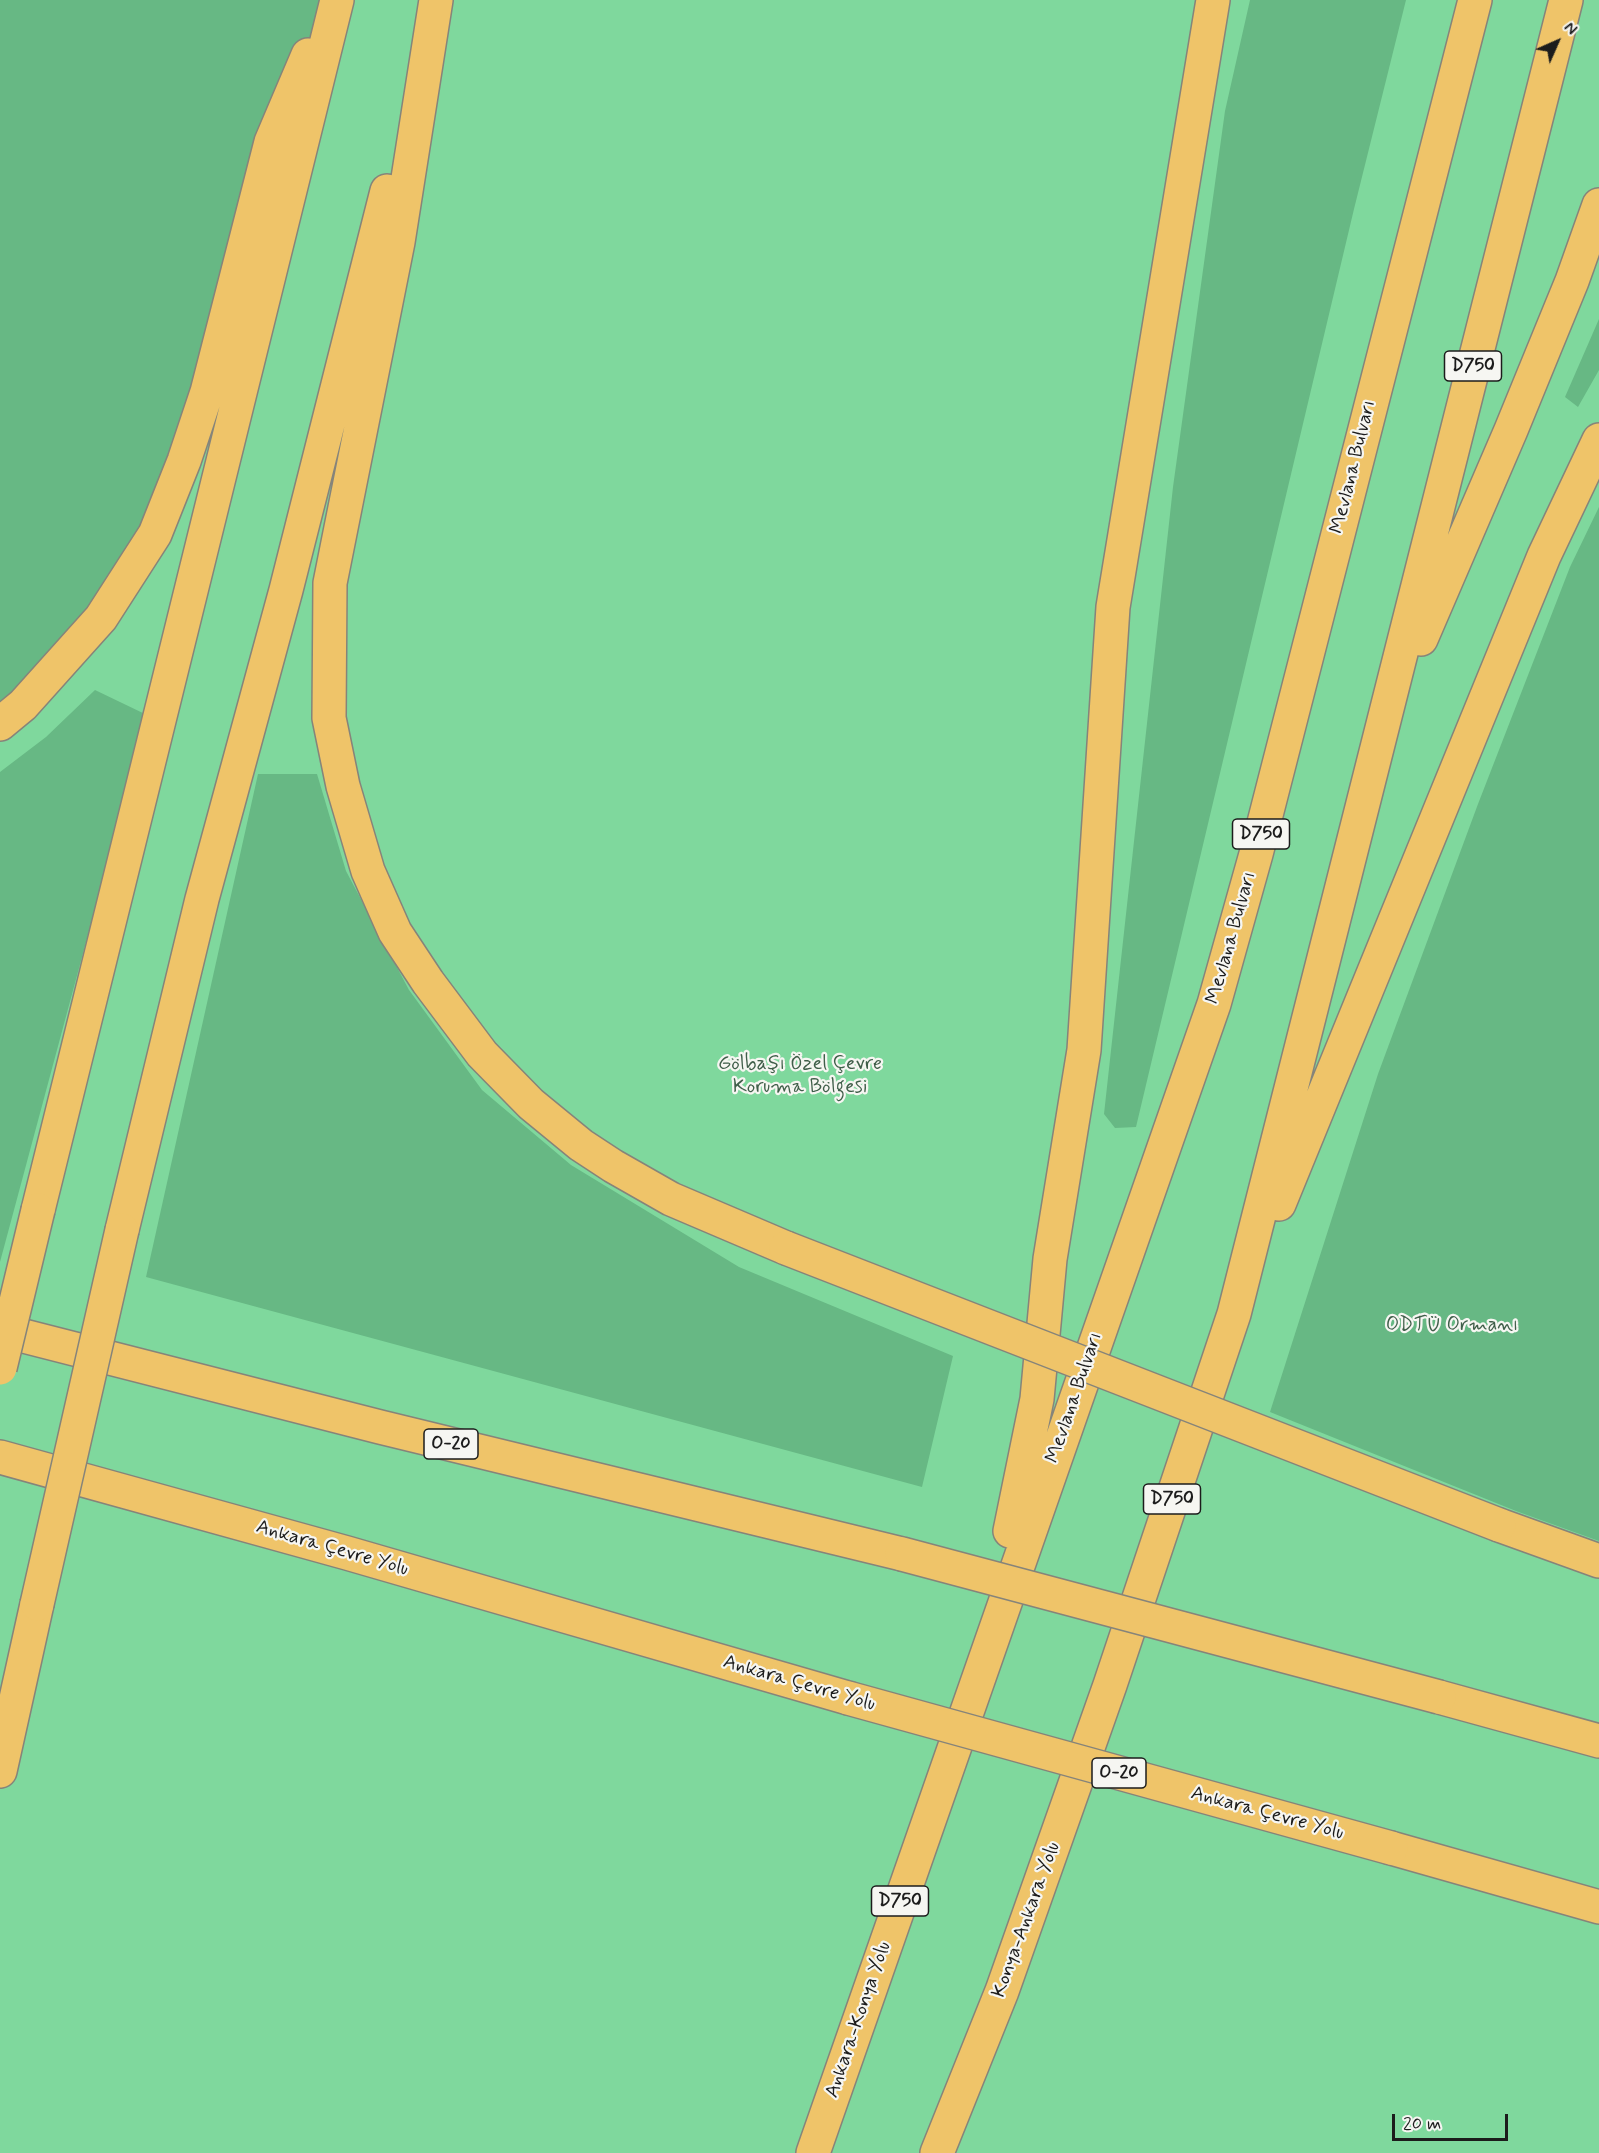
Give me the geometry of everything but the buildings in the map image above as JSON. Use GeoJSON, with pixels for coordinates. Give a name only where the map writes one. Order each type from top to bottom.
{"type":"FeatureCollection","features":[{"type":"Feature","properties":{"kind":"highway"},"geometry":{"type":"LineString","coordinates":[[0,1771],[122,1230],[202,899],[336,395],[435,0]]}},
{"type":"Feature","properties":{"kind":"highway"},"geometry":{"type":"LineString","coordinates":[[435,0],[398,242],[330,583],[329,718],[343,786],[368,871],[395,932],[428,982],[482,1054],[531,1104],[597,1155],[663,1195],[716,1221],[1499,1525],[1599,1561]]}},
{"type":"Feature","properties":{"kind":"highway"},"geometry":{"type":"LineString","coordinates":[[987,1649],[1037,1399],[1050,1259],[1084,1050],[1113,607],[1177,208],[1214,0]]}},
{"type":"Feature","properties":{"kind":"highway","name":"Mevlana Bulvarı"},"geometry":{"type":"LineString","coordinates":[[987,1649],[1214,1004],[1256,854],[1475,0]]}},
{"type":"Feature","properties":{"kind":"highway","name":"D750"},"geometry":{"type":"LineString","coordinates":[[1234,1314],[1566,0]]}},
{"type":"Feature","properties":{"kind":"highway"},"geometry":{"type":"LineString","coordinates":[[0,724],[23,705],[100,618],[155,534],[184,461],[207,392],[271,142],[299,72],[336,3]]}},
{"type":"Feature","properties":{"kind":"highway"},"geometry":{"type":"LineString","coordinates":[[0,1368],[336,3]]}},
{"type":"Feature","properties":{"kind":"highway"},"geometry":{"type":"LineString","coordinates":[[1381,731],[1511,430],[1572,281],[1599,205]]}},
{"type":"Feature","properties":{"kind":"highway"},"geometry":{"type":"LineString","coordinates":[[1234,1314],[1545,556],[1599,440]]}},
{"type":"Feature","properties":{"kind":"highway","name":"Konya-Ankara Yolu"},"geometry":{"type":"LineString","coordinates":[[937,2153],[1002,1991],[1110,1685],[1234,1314]]}},
{"type":"Feature","properties":{"kind":"highway","name":"O-20"},"geometry":{"type":"LineString","coordinates":[[0,1330],[380,1427],[902,1554],[1599,1741]]}},
{"type":"Feature","properties":{"kind":"highway","name":"Ankara Çevre Yolu"},"geometry":{"type":"LineString","coordinates":[[0,1457],[347,1553],[848,1698],[1599,1907]]}},
{"type":"Feature","properties":{"kind":"highway","name":"Ankara-Konya Yolu"},"geometry":{"type":"LineString","coordinates":[[813,2153],[987,1649]]}},
{"type":"Feature","properties":{"kind":"green space","name":"Gölbaşı Özel Çevre Koruma Bölgesi"},"geometry":{"type":"Polygon","coordinates":[[[0,0],[1599,0],[1599,2153],[0,2153],[0,0]]]}},
{"type":"Feature","properties":{"kind":"green space"},"geometry":{"type":"Polygon","coordinates":[[[0,0],[337,0],[155,534],[0,724],[0,0]]]}},
{"type":"Feature","properties":{"kind":"green space"},"geometry":{"type":"Polygon","coordinates":[[[1250,0],[1406,0],[1354,209],[1136,1127],[1115,1128],[1104,1114],[1173,487],[1225,111],[1250,0]]]}},
{"type":"Feature","properties":{"kind":"green space"},"geometry":{"type":"Polygon","coordinates":[[[1599,319],[1599,370],[1578,407],[1565,397],[1599,319]]]}},
{"type":"Feature","properties":{"kind":"green space","name":"ODTÜ Ormanı"},"geometry":{"type":"Polygon","coordinates":[[[1599,507],[1599,1541],[1516,1511],[1270,1412],[1378,1074],[1478,804],[1570,567],[1599,507]]]}},
{"type":"Feature","properties":{"kind":"green space"},"geometry":{"type":"Polygon","coordinates":[[[95,690],[147,715],[0,1262],[0,772],[46,737],[95,690]]]}},
{"type":"Feature","properties":{"kind":"green space"},"geometry":{"type":"Polygon","coordinates":[[[258,774],[317,774],[346,871],[409,990],[482,1090],[571,1165],[739,1267],[953,1356],[922,1487],[146,1277],[258,774]]]}}]}
